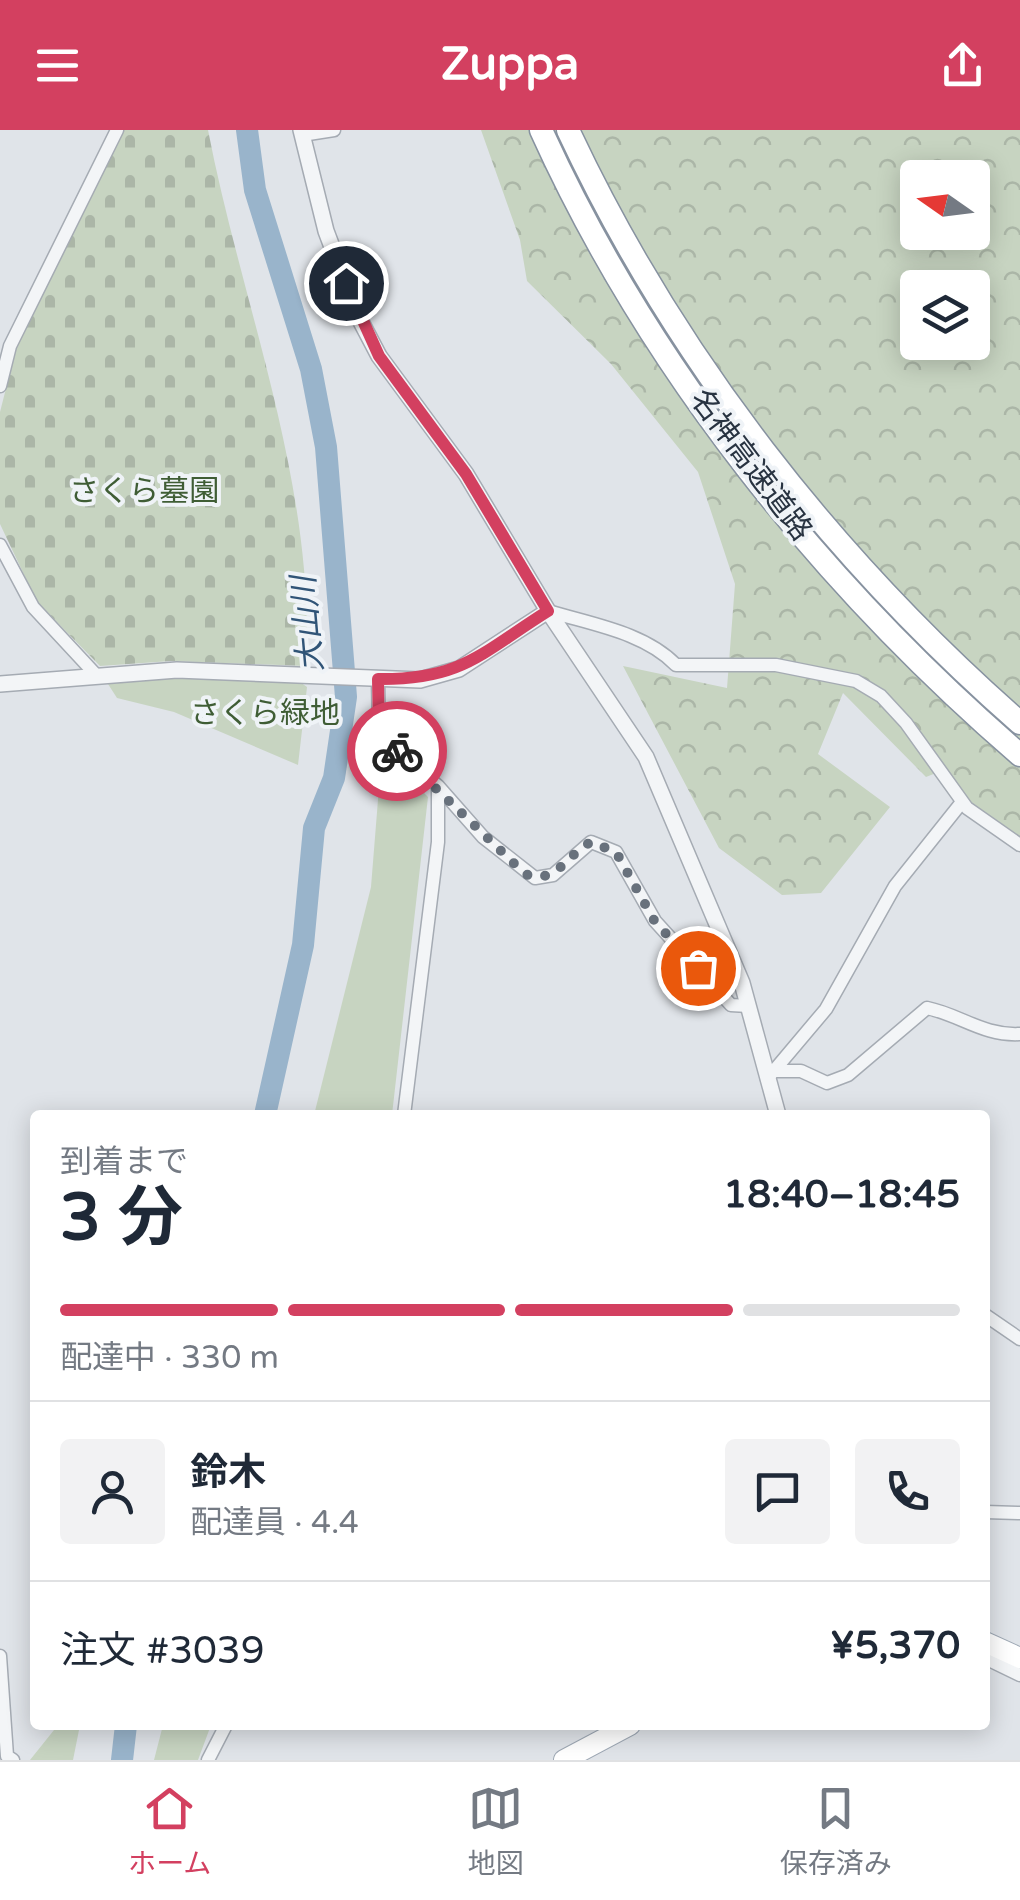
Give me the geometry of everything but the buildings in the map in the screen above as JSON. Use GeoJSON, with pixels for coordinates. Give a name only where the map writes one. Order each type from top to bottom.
{"type":"FeatureCollection","features":[{"type":"Feature","properties":{"kind":"highway","name":"名神高速道路"},"geometry":{"type":"LineString","coordinates":[[541,130],[636,306],[763,488],[898,639],[1020,754]]}},
{"type":"Feature","properties":{"kind":"highway","name":"名神高速道路"},"geometry":{"type":"LineString","coordinates":[[568,130],[657,294],[780,472],[914,624],[1020,723]]}},
{"type":"Feature","properties":{"kind":"main road"},"geometry":{"type":"LineString","coordinates":[[990,1644],[1020,1658]]}},
{"type":"Feature","properties":{"kind":"main road"},"geometry":{"type":"LineString","coordinates":[[564,1760],[621,1730]]}},
{"type":"Feature","properties":{"kind":"street"},"geometry":{"type":"LineString","coordinates":[[0,386],[10,346],[118,130]]}},
{"type":"Feature","properties":{"kind":"street"},"geometry":{"type":"LineString","coordinates":[[334,130],[301,132],[326,231],[358,316],[404,394],[475,489],[548,611],[646,758],[710,904],[748,1006],[777,1110]]}},
{"type":"Feature","properties":{"kind":"street"},"geometry":{"type":"LineString","coordinates":[[0,545],[32,607],[98,676]]}},
{"type":"Feature","properties":{"kind":"street"},"geometry":{"type":"LineString","coordinates":[[0,684],[177,670],[420,680],[459,670],[548,611]]}},
{"type":"Feature","properties":{"kind":"street"},"geometry":{"type":"LineString","coordinates":[[548,611],[639,640],[661,650],[676,664],[776,665],[856,681],[881,696],[906,723],[962,802],[1020,845]]}},
{"type":"Feature","properties":{"kind":"street"},"geometry":{"type":"LineString","coordinates":[[376,679],[379,736],[438,786],[483,838],[535,878],[553,874],[591,842],[616,852],[655,922],[731,1005],[748,1006]]}},
{"type":"Feature","properties":{"kind":"street"},"geometry":{"type":"LineString","coordinates":[[405,1110],[438,842],[438,786]]}},
{"type":"Feature","properties":{"kind":"street"},"geometry":{"type":"LineString","coordinates":[[770,1075],[826,1009],[895,886],[962,802]]}},
{"type":"Feature","properties":{"kind":"street"},"geometry":{"type":"LineString","coordinates":[[770,1075],[801,1071],[827,1083],[838,1079],[927,1008],[949,1013],[978,1030],[1020,1034]]}},
{"type":"Feature","properties":{"kind":"street"},"geometry":{"type":"LineString","coordinates":[[990,1318],[1020,1339]]}},
{"type":"Feature","properties":{"kind":"street"},"geometry":{"type":"LineString","coordinates":[[990,1512],[1020,1513]]}},
{"type":"Feature","properties":{"kind":"street"},"geometry":{"type":"LineString","coordinates":[[0,1656],[8,1756],[13,1760]]}},
{"type":"Feature","properties":{"kind":"street"},"geometry":{"type":"LineString","coordinates":[[990,1661],[1020,1676]]}},
{"type":"Feature","properties":{"kind":"street"},"geometry":{"type":"LineString","coordinates":[[208,1760],[223,1730]]}},
{"type":"Feature","properties":{"kind":"green space","name":"さくら墓園"},"geometry":{"type":"Polygon","coordinates":[[[124,130],[208,130],[288,463],[306,598],[306,666],[171,661],[100,666],[37,602],[0,524],[0,412],[16,349],[124,130]]]}},
{"type":"Feature","properties":{"kind":"green space"},"geometry":{"type":"Polygon","coordinates":[[[481,130],[1020,130],[1020,840],[969,802],[946,769],[926,777],[843,693],[818,754],[890,807],[821,893],[782,895],[719,848],[623,666],[727,688],[735,584],[698,472],[611,364],[527,281],[520,240],[481,130]]]}},
{"type":"Feature","properties":{"kind":"green space","name":"さくら緑地"},"geometry":{"type":"Polygon","coordinates":[[[178,677],[300,682],[307,687],[298,765],[174,712],[117,698],[108,684],[178,677]]]}},
{"type":"Feature","properties":{"kind":"green space"},"geometry":{"type":"Polygon","coordinates":[[[382,750],[428,797],[393,1110],[315,1110],[371,887],[382,750]]]}},
{"type":"Feature","properties":{"kind":"green space"},"geometry":{"type":"Polygon","coordinates":[[[54,1730],[79,1730],[73,1760],[30,1760],[54,1730]]]}},
{"type":"Feature","properties":{"kind":"green space"},"geometry":{"type":"Polygon","coordinates":[[[162,1730],[209,1730],[198,1760],[154,1760],[162,1730]]]}},
{"type":"Feature","properties":{"kind":"waterway","name":"大山川"},"geometry":{"type":"LineString","coordinates":[[247,130],[255,190],[311,369],[326,447],[346,697],[334,778],[314,828],[303,945],[266,1110]]}},
{"type":"Feature","properties":{"kind":"waterway","name":"大山川"},"geometry":{"type":"LineString","coordinates":[[122,1760],[125,1730]]}},
{"type":"Feature","properties":{"kind":"way so far"},"geometry":{"type":"LineString","coordinates":[[397,751],[438,786],[483,838],[525,874],[544,879],[591,842],[616,852],[655,922],[698,968]]}},
{"type":"Feature","properties":{"kind":"route"},"geometry":{"type":"LineString","coordinates":[[346,283],[379,356],[466,474],[548,611],[459,670],[420,680],[378,679],[379,736],[397,751]]}}]}
